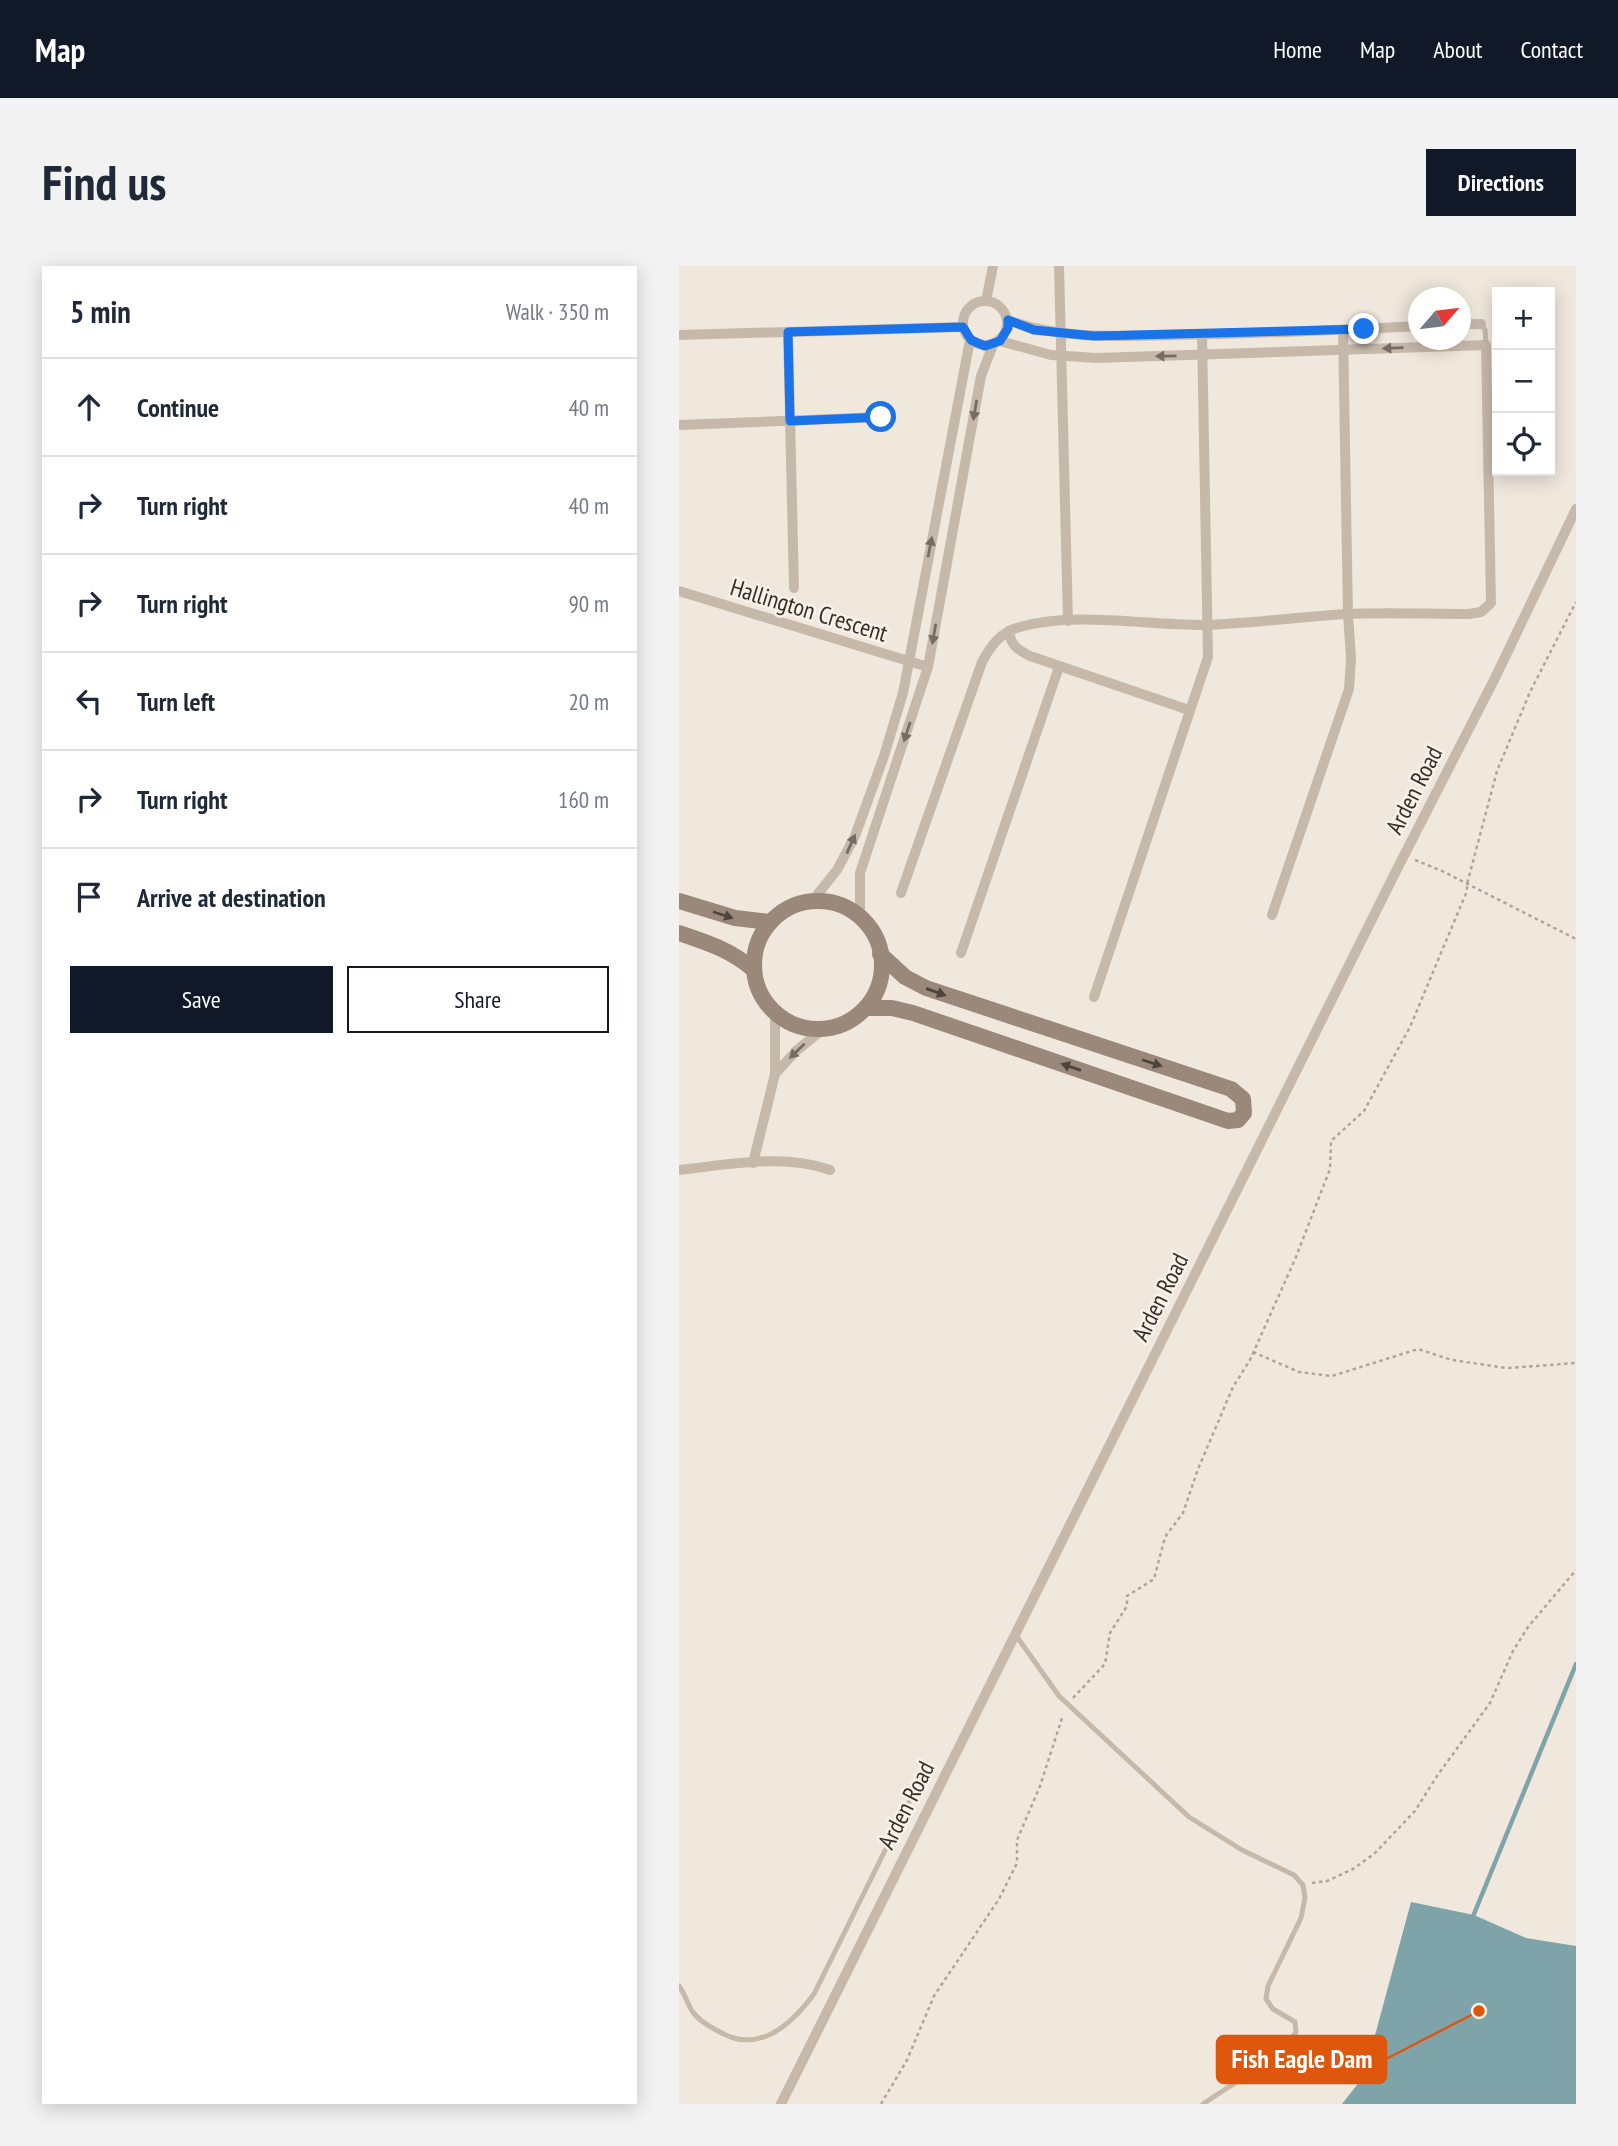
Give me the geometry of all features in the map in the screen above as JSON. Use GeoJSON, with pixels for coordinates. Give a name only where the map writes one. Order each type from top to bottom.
{"type":"FeatureCollection","features":[{"type":"Feature","properties":{"kind":"main road"},"geometry":{"type":"LineString","coordinates":[[813,900],[838,904],[860,916],[876,936],[882,961],[879,986],[867,1008],[847,1023],[822,1030],[797,1027],[775,1014],[760,994],[753,969],[756,944],[769,922],[789,907],[813,900]]}},
{"type":"Feature","properties":{"kind":"main road"},"geometry":{"type":"LineString","coordinates":[[679,901],[735,918],[769,922]]}},
{"type":"Feature","properties":{"kind":"main road"},"geometry":{"type":"LineString","coordinates":[[679,933],[726,950],[753,969]]}},
{"type":"Feature","properties":{"kind":"main road"},"geometry":{"type":"LineString","coordinates":[[867,1008],[892,1008],[913,1013],[1229,1121],[1238,1120],[1244,1113],[1243,1099],[1231,1089],[926,988],[905,977],[880,954]]}},
{"type":"Feature","properties":{"kind":"street"},"geometry":{"type":"LineString","coordinates":[[986,301],[993,266]]}},
{"type":"Feature","properties":{"kind":"street"},"geometry":{"type":"LineString","coordinates":[[1059,266],[1059,356],[1068,621]]}},
{"type":"Feature","properties":{"kind":"street"},"geometry":{"type":"LineString","coordinates":[[860,916],[860,873],[928,667],[981,376],[996,343],[1008,328],[1008,320],[1000,306],[986,301],[971,305],[963,319],[963,327],[971,340],[985,346],[996,343],[1059,356],[1096,358],[1486,345],[1491,603],[1481,612],[1469,614],[1348,614],[1206,625],[1068,621],[1037,624],[1009,631],[989,648],[982,662],[901,893]]}},
{"type":"Feature","properties":{"kind":"street"},"geometry":{"type":"LineString","coordinates":[[1008,320],[1034,330],[1060,334],[1202,334],[1408,327]]}},
{"type":"Feature","properties":{"kind":"street"},"geometry":{"type":"LineString","coordinates":[[1471,324],[1481,324]]}},
{"type":"Feature","properties":{"kind":"street"},"geometry":{"type":"LineString","coordinates":[[679,335],[963,327]]}},
{"type":"Feature","properties":{"kind":"street"},"geometry":{"type":"LineString","coordinates":[[1272,915],[1349,689],[1351,658],[1343,330]]}},
{"type":"Feature","properties":{"kind":"street"},"geometry":{"type":"LineString","coordinates":[[788,332],[794,588]]}},
{"type":"Feature","properties":{"kind":"street"},"geometry":{"type":"LineString","coordinates":[[1094,997],[1207,657],[1202,334]]}},
{"type":"Feature","properties":{"kind":"street"},"geometry":{"type":"LineString","coordinates":[[813,900],[837,870],[855,836],[894,727],[903,693],[971,340]]}},
{"type":"Feature","properties":{"kind":"street"},"geometry":{"type":"LineString","coordinates":[[679,425],[881,417]]}},
{"type":"Feature","properties":{"kind":"street","name":"Arden Road"},"geometry":{"type":"LineString","coordinates":[[781,2104],[1495,678],[1576,509]]}},
{"type":"Feature","properties":{"kind":"street","name":"Hallington Crescent"},"geometry":{"type":"LineString","coordinates":[[679,591],[928,667]]}},
{"type":"Feature","properties":{"kind":"street"},"geometry":{"type":"LineString","coordinates":[[1009,631],[1010,641],[1016,649],[1059,667],[1189,710]]}},
{"type":"Feature","properties":{"kind":"street"},"geometry":{"type":"LineString","coordinates":[[961,953],[1059,667]]}},
{"type":"Feature","properties":{"kind":"street"},"geometry":{"type":"LineString","coordinates":[[753,1163],[775,1074],[775,1014]]}},
{"type":"Feature","properties":{"kind":"street"},"geometry":{"type":"LineString","coordinates":[[775,1074],[796,1051],[822,1030]]}},
{"type":"Feature","properties":{"kind":"street"},"geometry":{"type":"LineString","coordinates":[[679,1170],[753,1163],[797,1163],[830,1170]]}},
{"type":"Feature","properties":{"kind":"lane"},"geometry":{"type":"LineString","coordinates":[[1481,324],[1485,330],[1486,345]]}},
{"type":"Feature","properties":{"kind":"lane"},"geometry":{"type":"LineString","coordinates":[[1015,1634],[1067,1704],[1189,1817],[1242,1850],[1294,1875],[1303,1885],[1305,1898],[1301,1918],[1268,1986],[1266,1999],[1273,2009],[1295,2022],[1296,2032],[1256,2068],[1203,2104]]}},
{"type":"Feature","properties":{"kind":"lane"},"geometry":{"type":"LineString","coordinates":[[679,1986],[692,2011],[704,2023],[727,2037],[748,2041],[772,2034],[797,2017],[814,1994],[909,1802]]}},
{"type":"Feature","properties":{"kind":"path"},"geometry":{"type":"LineString","coordinates":[[881,2104],[907,2060],[934,1996],[999,1899],[1017,1863],[1017,1840],[1040,1786],[1067,1704],[1105,1664],[1110,1633],[1127,1606],[1127,1595],[1154,1579],[1165,1537],[1182,1513],[1228,1399],[1253,1352],[1296,1257],[1330,1170],[1331,1141],[1364,1111],[1410,1027],[1467,891],[1497,771],[1530,692],[1576,602]]}},
{"type":"Feature","properties":{"kind":"path"},"geometry":{"type":"LineString","coordinates":[[1404,856],[1467,884],[1576,939]]}},
{"type":"Feature","properties":{"kind":"path"},"geometry":{"type":"LineString","coordinates":[[1253,1352],[1299,1371],[1332,1376],[1418,1349],[1452,1360],[1507,1368],[1576,1363]]}},
{"type":"Feature","properties":{"kind":"path"},"geometry":{"type":"LineString","coordinates":[[1303,1885],[1327,1881],[1353,1869],[1374,1854],[1415,1811],[1490,1703],[1513,1651],[1528,1627],[1576,1570]]}},
{"type":"Feature","properties":{"kind":"water"},"geometry":{"type":"Polygon","coordinates":[[[1411,1902],[1474,1915],[1526,1938],[1576,1946],[1576,2104],[1342,2104],[1364,2076],[1411,1902]]]}},
{"type":"Feature","properties":{"kind":"waterway"},"geometry":{"type":"LineString","coordinates":[[1472,1919],[1576,1664]]}},
{"type":"Feature","properties":{"kind":"place","name":"Fish Eagle Dam"},"geometry":{"type":"Point","coordinates":[1479,2011]}},
{"type":"Feature","properties":{"kind":"route"},"geometry":{"type":"LineString","coordinates":[[881,417],[790,421],[788,332],[963,327],[971,340],[985,346],[1000,341],[1008,328],[1008,320],[1034,330],[1094,336],[1364,329]]}}]}
